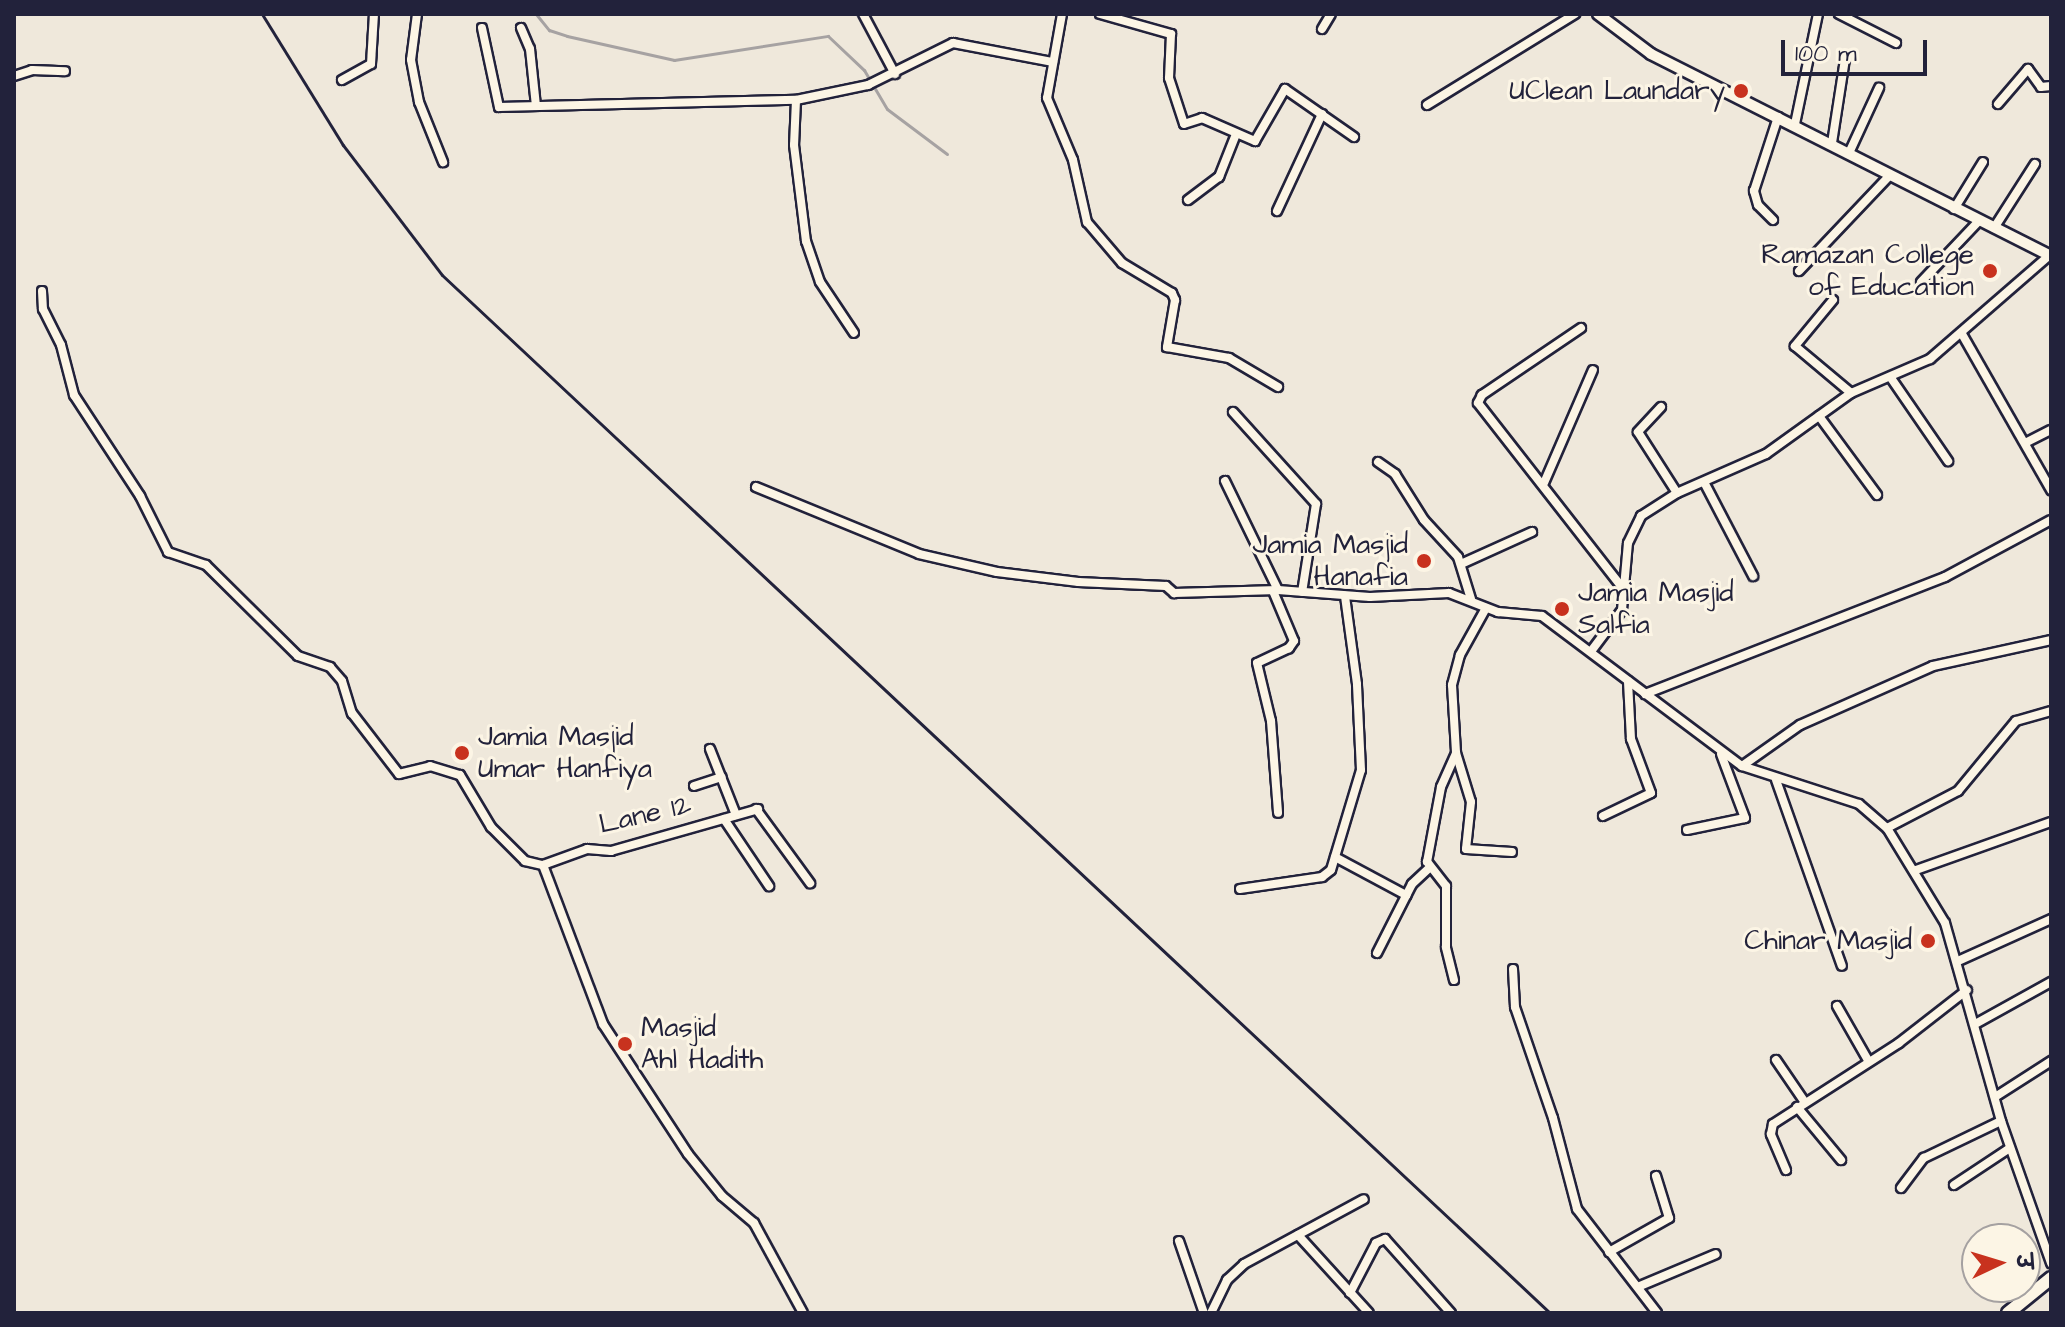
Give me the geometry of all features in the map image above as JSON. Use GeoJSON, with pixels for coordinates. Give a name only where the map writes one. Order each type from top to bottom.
{"type":"FeatureCollection","features":[{"type":"Feature","properties":{"kind":"main road"},"geometry":{"type":"LineString","coordinates":[[2011,1312],[2051,1278]]}},
{"type":"Feature","properties":{"kind":"street"},"geometry":{"type":"LineString","coordinates":[[342,80],[371,64],[374,14]]}},
{"type":"Feature","properties":{"kind":"street"},"geometry":{"type":"LineString","coordinates":[[417,14],[411,60],[419,102],[443,162]]}},
{"type":"Feature","properties":{"kind":"street"},"geometry":{"type":"LineString","coordinates":[[863,14],[895,74]]}},
{"type":"Feature","properties":{"kind":"street"},"geometry":{"type":"LineString","coordinates":[[1062,14],[1053,62],[1050,112],[1073,160],[1087,222],[1122,263],[1172,293],[1167,347],[1229,358],[1278,387]]}},
{"type":"Feature","properties":{"kind":"street"},"geometry":{"type":"LineString","coordinates":[[1100,14],[1171,34],[1169,78],[1184,124],[1202,118],[1255,141],[1282,90],[1354,137]]}},
{"type":"Feature","properties":{"kind":"street"},"geometry":{"type":"LineString","coordinates":[[1322,29],[1331,14]]}},
{"type":"Feature","properties":{"kind":"street"},"geometry":{"type":"LineString","coordinates":[[1427,105],[1575,14]]}},
{"type":"Feature","properties":{"kind":"street"},"geometry":{"type":"LineString","coordinates":[[1592,650],[1619,618],[1635,524],[1677,493],[1705,484],[1766,454],[1851,393],[1930,359],[2051,255],[1978,222],[1832,143],[1651,54],[1598,14]]}},
{"type":"Feature","properties":{"kind":"street"},"geometry":{"type":"LineString","coordinates":[[1795,124],[1818,14]]}},
{"type":"Feature","properties":{"kind":"street"},"geometry":{"type":"LineString","coordinates":[[1839,14],[1896,43]]}},
{"type":"Feature","properties":{"kind":"street"},"geometry":{"type":"LineString","coordinates":[[482,28],[499,107],[796,100],[895,74],[953,43],[1053,62]]}},
{"type":"Feature","properties":{"kind":"street"},"geometry":{"type":"LineString","coordinates":[[521,28],[530,49],[536,106]]}},
{"type":"Feature","properties":{"kind":"street"},"geometry":{"type":"LineString","coordinates":[[1832,143],[1845,59]]}},
{"type":"Feature","properties":{"kind":"street"},"geometry":{"type":"LineString","coordinates":[[14,76],[32,70],[65,71]]}},
{"type":"Feature","properties":{"kind":"street"},"geometry":{"type":"LineString","coordinates":[[1998,104],[2024,71],[2031,70],[2041,87],[2051,86]]}},
{"type":"Feature","properties":{"kind":"street"},"geometry":{"type":"LineString","coordinates":[[1849,153],[1879,88]]}},
{"type":"Feature","properties":{"kind":"street"},"geometry":{"type":"LineString","coordinates":[[796,100],[794,145],[806,241],[820,282],[854,333]]}},
{"type":"Feature","properties":{"kind":"street"},"geometry":{"type":"LineString","coordinates":[[1277,211],[1322,114]]}},
{"type":"Feature","properties":{"kind":"street"},"geometry":{"type":"LineString","coordinates":[[1773,220],[1758,205],[1754,191],[1778,117]]}},
{"type":"Feature","properties":{"kind":"street"},"geometry":{"type":"LineString","coordinates":[[1188,200],[1219,177],[1236,134]]}},
{"type":"Feature","properties":{"kind":"street"},"geometry":{"type":"LineString","coordinates":[[1954,209],[1983,162]]}},
{"type":"Feature","properties":{"kind":"street"},"geometry":{"type":"LineString","coordinates":[[1994,228],[2035,164]]}},
{"type":"Feature","properties":{"kind":"street"},"geometry":{"type":"LineString","coordinates":[[1799,271],[1889,176]]}},
{"type":"Feature","properties":{"kind":"street"},"geometry":{"type":"LineString","coordinates":[[1921,282],[1978,222]]}},
{"type":"Feature","properties":{"kind":"street"},"geometry":{"type":"LineString","coordinates":[[42,291],[43,309],[61,345],[74,395],[140,496],[168,552],[206,565],[298,656],[330,667],[342,681],[352,713],[399,774],[430,766],[460,775],[491,827],[525,861],[543,865],[603,1024],[688,1154],[722,1196],[754,1223],[803,1313]]}},
{"type":"Feature","properties":{"kind":"street"},"geometry":{"type":"LineString","coordinates":[[1833,300],[1795,346],[1851,393]]}},
{"type":"Feature","properties":{"kind":"street"},"geometry":{"type":"LineString","coordinates":[[1581,328],[1479,399],[1481,409],[1544,483],[1624,591]]}},
{"type":"Feature","properties":{"kind":"street"},"geometry":{"type":"LineString","coordinates":[[1962,334],[2051,490]]}},
{"type":"Feature","properties":{"kind":"street"},"geometry":{"type":"LineString","coordinates":[[1544,483],[1593,370]]}},
{"type":"Feature","properties":{"kind":"street"},"geometry":{"type":"LineString","coordinates":[[1891,378],[1948,461]]}},
{"type":"Feature","properties":{"kind":"street"},"geometry":{"type":"LineString","coordinates":[[1661,407],[1638,432],[1677,493]]}},
{"type":"Feature","properties":{"kind":"street"},"geometry":{"type":"LineString","coordinates":[[1233,412],[1316,504],[1302,592]]}},
{"type":"Feature","properties":{"kind":"street"},"geometry":{"type":"LineString","coordinates":[[1819,416],[1877,495]]}},
{"type":"Feature","properties":{"kind":"street"},"geometry":{"type":"LineString","coordinates":[[2025,443],[2051,430]]}},
{"type":"Feature","properties":{"kind":"street"},"geometry":{"type":"LineString","coordinates":[[1378,462],[1395,474],[1461,564],[1471,599]]}},
{"type":"Feature","properties":{"kind":"street"},"geometry":{"type":"LineString","coordinates":[[1225,481],[1276,590],[1294,641],[1289,648],[1257,663],[1271,721],[1278,813]]}},
{"type":"Feature","properties":{"kind":"street"},"geometry":{"type":"LineString","coordinates":[[1705,484],[1753,576]]}},
{"type":"Feature","properties":{"kind":"street"},"geometry":{"type":"LineString","coordinates":[[756,487],[919,554],[997,572],[1078,582],[1166,586],[1174,593],[1276,590],[1345,596],[1439,593],[1471,599],[1486,608],[1549,618],[1721,753],[1742,766],[1776,780],[1847,797],[1887,828],[1916,870],[1958,961],[2001,1121],[2051,1263]]}},
{"type":"Feature","properties":{"kind":"street"},"geometry":{"type":"LineString","coordinates":[[1645,694],[1945,577],[2051,520]]}},
{"type":"Feature","properties":{"kind":"street"},"geometry":{"type":"LineString","coordinates":[[1461,564],[1532,532]]}},
{"type":"Feature","properties":{"kind":"street"},"geometry":{"type":"LineString","coordinates":[[1240,889],[1322,877],[1335,857],[1361,770],[1357,684],[1345,596]]}},
{"type":"Feature","properties":{"kind":"street"},"geometry":{"type":"LineString","coordinates":[[1486,608],[1460,655],[1452,685],[1456,753],[1471,802],[1467,852],[1512,852]]}},
{"type":"Feature","properties":{"kind":"street"},"geometry":{"type":"LineString","coordinates":[[1742,766],[1800,725],[1933,666],[2051,640]]}},
{"type":"Feature","properties":{"kind":"street"},"geometry":{"type":"LineString","coordinates":[[1603,816],[1651,793],[1631,739],[1628,681]]}},
{"type":"Feature","properties":{"kind":"street"},"geometry":{"type":"LineString","coordinates":[[1887,828],[1958,791],[2016,721],[2051,711]]}},
{"type":"Feature","properties":{"kind":"street"},"geometry":{"type":"LineString","coordinates":[[710,749],[736,815]]}},
{"type":"Feature","properties":{"kind":"street"},"geometry":{"type":"LineString","coordinates":[[1377,953],[1406,895],[1428,869],[1441,787],[1456,753]]}},
{"type":"Feature","properties":{"kind":"street"},"geometry":{"type":"LineString","coordinates":[[1687,830],[1745,818],[1721,753]]}},
{"type":"Feature","properties":{"kind":"street"},"geometry":{"type":"LineString","coordinates":[[694,786],[722,777]]}},
{"type":"Feature","properties":{"kind":"street"},"geometry":{"type":"LineString","coordinates":[[1776,780],[1842,966]]}},
{"type":"Feature","properties":{"kind":"street","name":"Lane 12"},"geometry":{"type":"LineString","coordinates":[[543,865],[587,849],[611,851],[757,809],[810,883]]}},
{"type":"Feature","properties":{"kind":"street"},"geometry":{"type":"LineString","coordinates":[[724,819],[769,886]]}},
{"type":"Feature","properties":{"kind":"street"},"geometry":{"type":"LineString","coordinates":[[1916,870],[2051,822]]}},
{"type":"Feature","properties":{"kind":"street"},"geometry":{"type":"LineString","coordinates":[[1335,857],[1406,895]]}},
{"type":"Feature","properties":{"kind":"street"},"geometry":{"type":"LineString","coordinates":[[1428,869],[1446,886],[1446,947],[1454,980]]}},
{"type":"Feature","properties":{"kind":"street"},"geometry":{"type":"LineString","coordinates":[[1958,961],[2051,919]]}},
{"type":"Feature","properties":{"kind":"street"},"geometry":{"type":"LineString","coordinates":[[1513,969],[1515,1007],[1553,1118],[1577,1209],[1609,1252],[1640,1286],[1657,1313]]}},
{"type":"Feature","properties":{"kind":"street"},"geometry":{"type":"LineString","coordinates":[[1977,1023],[2051,982]]}},
{"type":"Feature","properties":{"kind":"street"},"geometry":{"type":"LineString","coordinates":[[1786,1170],[1770,1130],[1801,1104],[1869,1062],[1967,990]]}},
{"type":"Feature","properties":{"kind":"street"},"geometry":{"type":"LineString","coordinates":[[1837,1006],[1869,1062]]}},
{"type":"Feature","properties":{"kind":"street"},"geometry":{"type":"LineString","coordinates":[[1776,1060],[1801,1104],[1841,1160]]}},
{"type":"Feature","properties":{"kind":"street"},"geometry":{"type":"LineString","coordinates":[[1995,1097],[2051,1061]]}},
{"type":"Feature","properties":{"kind":"street"},"geometry":{"type":"LineString","coordinates":[[1901,1188],[1924,1158],[2001,1121]]}},
{"type":"Feature","properties":{"kind":"street"},"geometry":{"type":"LineString","coordinates":[[1954,1185],[2010,1148]]}},
{"type":"Feature","properties":{"kind":"street"},"geometry":{"type":"LineString","coordinates":[[1609,1252],[1669,1218],[1656,1176]]}},
{"type":"Feature","properties":{"kind":"street"},"geometry":{"type":"LineString","coordinates":[[1211,1313],[1236,1270],[1364,1199]]}},
{"type":"Feature","properties":{"kind":"street"},"geometry":{"type":"LineString","coordinates":[[1298,1235],[1369,1313]]}},
{"type":"Feature","properties":{"kind":"street"},"geometry":{"type":"LineString","coordinates":[[1350,1293],[1376,1243],[1385,1239],[1451,1313]]}},
{"type":"Feature","properties":{"kind":"street"},"geometry":{"type":"LineString","coordinates":[[1179,1241],[1204,1313]]}},
{"type":"Feature","properties":{"kind":"street"},"geometry":{"type":"LineString","coordinates":[[1640,1286],[1716,1254]]}},
{"type":"Feature","properties":{"kind":"waterway"},"geometry":{"type":"LineString","coordinates":[[536,14],[549,30],[674,60],[828,36],[864,70],[887,109],[947,154]]}},
{"type":"Feature","properties":{"kind":"railway"},"geometry":{"type":"LineString","coordinates":[[262,14],[343,145],[442,275],[1550,1313]]}},
{"type":"Feature","properties":{"kind":"place","name":"UClean Laundary"},"geometry":{"type":"Point","coordinates":[1741,91]}},
{"type":"Feature","properties":{"kind":"place","name":"Ramazan College of Education"},"geometry":{"type":"Point","coordinates":[1990,271]}},
{"type":"Feature","properties":{"kind":"place","name":"Jamia Masjid Hanafia"},"geometry":{"type":"Point","coordinates":[1424,561]}},
{"type":"Feature","properties":{"kind":"place","name":"Jamia Masjid Salfia"},"geometry":{"type":"Point","coordinates":[1562,609]}},
{"type":"Feature","properties":{"kind":"place","name":"Jamia Masjid Umar Hanfiya"},"geometry":{"type":"Point","coordinates":[462,753]}},
{"type":"Feature","properties":{"kind":"place","name":"Chinar Masjid"},"geometry":{"type":"Point","coordinates":[1928,941]}},
{"type":"Feature","properties":{"kind":"place","name":"Masjid Ahl Hadith"},"geometry":{"type":"Point","coordinates":[625,1044]}}]}
